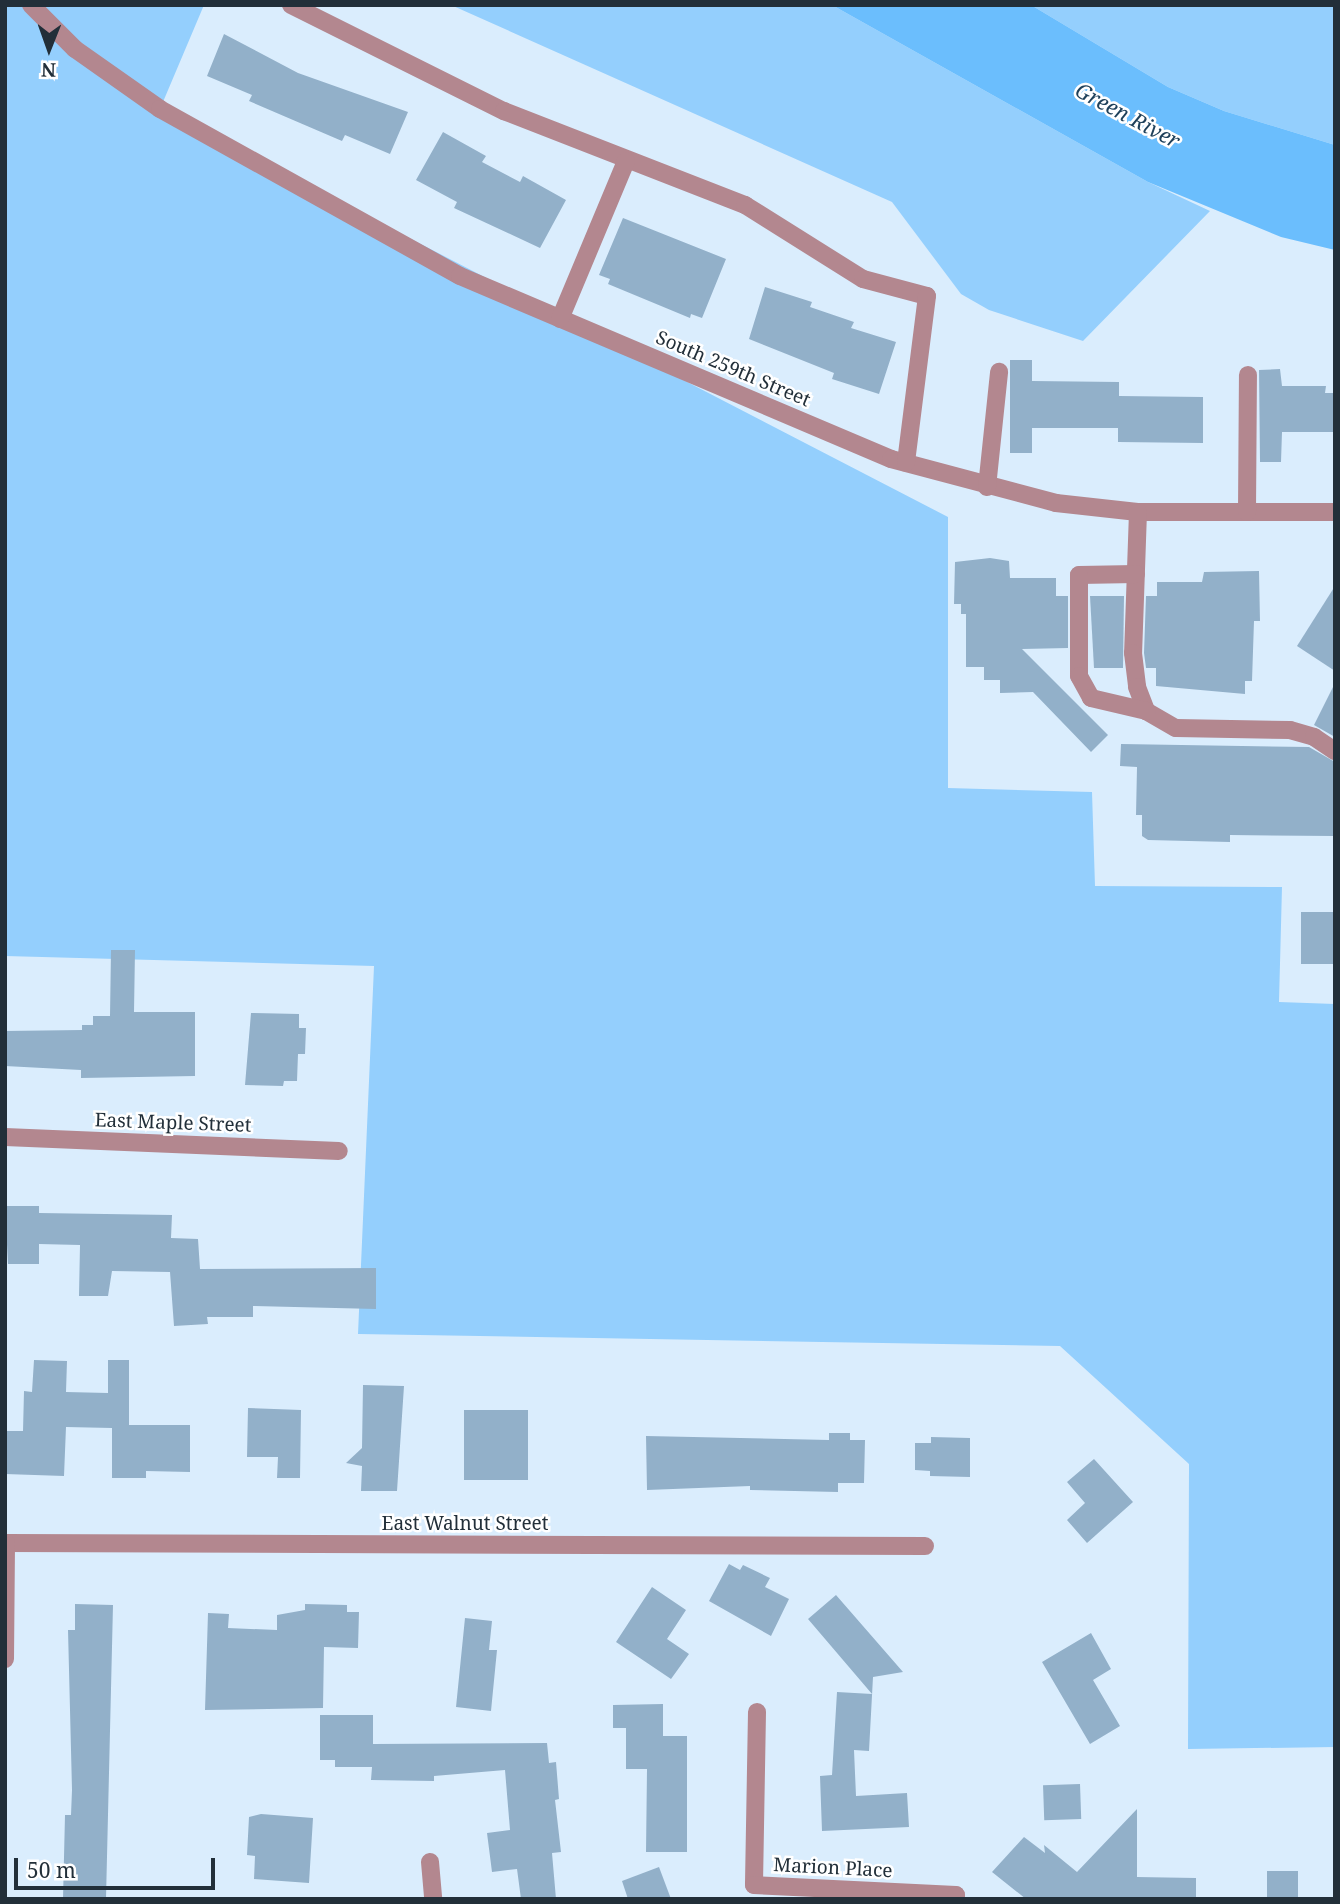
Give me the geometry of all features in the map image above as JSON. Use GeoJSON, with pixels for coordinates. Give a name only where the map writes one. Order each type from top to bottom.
{"type":"FeatureCollection","features":[{"type":"Feature","properties":{"kind":"street","name":"South 259th Street"},"geometry":{"type":"LineString","coordinates":[[31,5],[75,49],[160,109],[460,276],[906,463],[987,487],[1056,503],[1138,512],[1335,512]]}},
{"type":"Feature","properties":{"kind":"street"},"geometry":{"type":"LineString","coordinates":[[291,5],[504,111],[626,161],[745,205],[863,279],[928,296],[906,463]]}},
{"type":"Feature","properties":{"kind":"street"},"geometry":{"type":"LineString","coordinates":[[560,319],[626,161]]}},
{"type":"Feature","properties":{"kind":"street"},"geometry":{"type":"LineString","coordinates":[[987,487],[999,372]]}},
{"type":"Feature","properties":{"kind":"street"},"geometry":{"type":"LineString","coordinates":[[1247,512],[1248,375]]}},
{"type":"Feature","properties":{"kind":"street"},"geometry":{"type":"LineString","coordinates":[[1138,512],[1134,669],[1146,711]]}},
{"type":"Feature","properties":{"kind":"street"},"geometry":{"type":"LineString","coordinates":[[1136,574],[1079,575],[1079,676],[1091,698],[1146,711],[1165,725],[1187,729],[1290,730],[1314,737],[1335,751]]}},
{"type":"Feature","properties":{"kind":"street","name":"East Maple Street"},"geometry":{"type":"LineString","coordinates":[[5,1137],[339,1151]]}},
{"type":"Feature","properties":{"kind":"street"},"geometry":{"type":"LineString","coordinates":[[5,1659],[6,1543]]}},
{"type":"Feature","properties":{"kind":"street","name":"East Walnut Street"},"geometry":{"type":"LineString","coordinates":[[6,1543],[925,1546]]}},
{"type":"Feature","properties":{"kind":"street","name":"Marion Place"},"geometry":{"type":"LineString","coordinates":[[757,1712],[754,1885],[956,1897]]}},
{"type":"Feature","properties":{"kind":"street"},"geometry":{"type":"LineString","coordinates":[[430,1862],[433,1899]]}},
{"type":"Feature","properties":{"kind":"shaded area"},"geometry":{"type":"Polygon","coordinates":[[[5,5],[204,5],[160,109],[948,517],[948,788],[1092,792],[1095,886],[1282,887],[1279,1002],[1335,1004],[1335,1747],[1188,1749],[1189,1464],[1060,1346],[358,1334],[374,966],[5,956],[5,5]]]}},
{"type":"Feature","properties":{"kind":"shaded area"},"geometry":{"type":"Polygon","coordinates":[[[451,5],[832,5],[1148,182],[1210,211],[1083,341],[989,310],[961,294],[892,202],[451,5]]]}},
{"type":"Feature","properties":{"kind":"shaded area"},"geometry":{"type":"Polygon","coordinates":[[[1031,5],[1335,5],[1335,145],[1224,111],[1168,87],[1031,5]]]}},
{"type":"Feature","properties":{"kind":"water","name":"Green River"},"geometry":{"type":"Polygon","coordinates":[[[832,5],[1031,5],[1168,87],[1224,111],[1335,145],[1335,250],[1281,237],[1148,182],[832,5]]]}},
{"type":"Feature","properties":{"kind":"building"},"geometry":{"type":"Polygon","coordinates":[[[224,34],[298,73],[408,112],[390,154],[345,135],[342,141],[249,101],[252,95],[207,76],[224,34]]]}},
{"type":"Feature","properties":{"kind":"building"},"geometry":{"type":"Polygon","coordinates":[[[443,132],[486,156],[482,162],[520,182],[523,176],[566,200],[540,248],[454,208],[457,202],[416,180],[443,132]]]}},
{"type":"Feature","properties":{"kind":"building"},"geometry":{"type":"Polygon","coordinates":[[[623,218],[726,259],[702,318],[691,314],[690,318],[608,284],[610,279],[599,275],[623,218]]]}},
{"type":"Feature","properties":{"kind":"building"},"geometry":{"type":"Polygon","coordinates":[[[765,287],[812,302],[810,307],[854,322],[851,328],[896,342],[879,394],[832,379],[834,373],[749,339],[765,287]]]}},
{"type":"Feature","properties":{"kind":"building"},"geometry":{"type":"Polygon","coordinates":[[[1010,360],[1032,360],[1032,381],[1119,382],[1119,396],[1203,397],[1203,443],[1118,442],[1118,428],[1032,428],[1032,453],[1010,453],[1010,360]]]}},
{"type":"Feature","properties":{"kind":"building"},"geometry":{"type":"Polygon","coordinates":[[[1280,369],[1282,386],[1326,386],[1325,393],[1335,393],[1335,432],[1282,432],[1281,462],[1260,462],[1259,370],[1280,369]]]}},
{"type":"Feature","properties":{"kind":"building"},"geometry":{"type":"Polygon","coordinates":[[[990,558],[1009,561],[1010,578],[1056,578],[1056,596],[1068,596],[1068,648],[1022,649],[1108,735],[1091,752],[1033,692],[1000,693],[1000,680],[984,680],[984,667],[966,667],[966,614],[961,614],[961,604],[954,604],[955,562],[990,558]]]}},
{"type":"Feature","properties":{"kind":"building"},"geometry":{"type":"Polygon","coordinates":[[[1259,571],[1260,621],[1254,621],[1252,681],[1245,681],[1245,694],[1156,686],[1156,668],[1146,668],[1144,653],[1146,596],[1157,596],[1157,582],[1202,582],[1204,572],[1259,571]]]}},
{"type":"Feature","properties":{"kind":"building"},"geometry":{"type":"Polygon","coordinates":[[[1335,586],[1335,671],[1297,646],[1335,586]]]}},
{"type":"Feature","properties":{"kind":"building"},"geometry":{"type":"Polygon","coordinates":[[[1090,596],[1124,596],[1123,668],[1094,668],[1090,596]]]}},
{"type":"Feature","properties":{"kind":"building"},"geometry":{"type":"Polygon","coordinates":[[[1335,683],[1335,737],[1314,725],[1335,683]]]}},
{"type":"Feature","properties":{"kind":"building"},"geometry":{"type":"Polygon","coordinates":[[[1121,744],[1309,747],[1335,762],[1335,836],[1230,835],[1230,842],[1148,840],[1142,836],[1142,815],[1136,815],[1137,767],[1120,766],[1121,744]]]}},
{"type":"Feature","properties":{"kind":"building"},"geometry":{"type":"Polygon","coordinates":[[[1301,912],[1335,912],[1335,964],[1301,964],[1301,912]]]}},
{"type":"Feature","properties":{"kind":"building"},"geometry":{"type":"Polygon","coordinates":[[[111,950],[135,950],[134,1012],[195,1012],[195,1076],[81,1078],[81,1070],[5,1066],[5,1031],[82,1030],[82,1025],[93,1025],[93,1016],[110,1016],[111,950]]]}},
{"type":"Feature","properties":{"kind":"building"},"geometry":{"type":"Polygon","coordinates":[[[251,1013],[299,1014],[299,1028],[306,1028],[305,1054],[298,1054],[297,1081],[284,1081],[283,1086],[245,1085],[251,1013]]]}},
{"type":"Feature","properties":{"kind":"building"},"geometry":{"type":"Polygon","coordinates":[[[5,1206],[39,1206],[39,1213],[172,1215],[171,1238],[198,1239],[200,1269],[376,1268],[376,1309],[253,1306],[253,1317],[207,1317],[208,1324],[174,1326],[170,1272],[112,1271],[108,1296],[79,1296],[80,1245],[39,1244],[39,1264],[8,1264],[5,1206]]]}},
{"type":"Feature","properties":{"kind":"building"},"geometry":{"type":"Polygon","coordinates":[[[34,1360],[67,1361],[66,1392],[108,1393],[108,1360],[129,1360],[129,1425],[190,1425],[190,1472],[146,1471],[146,1478],[112,1478],[112,1428],[66,1427],[64,1476],[5,1474],[5,1431],[23,1431],[24,1391],[32,1392],[34,1360]]]}},
{"type":"Feature","properties":{"kind":"building"},"geometry":{"type":"Polygon","coordinates":[[[363,1385],[404,1386],[397,1491],[361,1491],[362,1466],[346,1463],[362,1448],[363,1385]]]}},
{"type":"Feature","properties":{"kind":"building"},"geometry":{"type":"Polygon","coordinates":[[[248,1408],[301,1410],[300,1478],[277,1478],[278,1457],[247,1457],[248,1408]]]}},
{"type":"Feature","properties":{"kind":"building"},"geometry":{"type":"Polygon","coordinates":[[[464,1410],[528,1410],[528,1480],[464,1480],[464,1410]]]}},
{"type":"Feature","properties":{"kind":"building"},"geometry":{"type":"Polygon","coordinates":[[[829,1433],[850,1433],[850,1440],[865,1440],[864,1483],[838,1483],[838,1492],[750,1490],[750,1486],[647,1490],[646,1436],[829,1440],[829,1433]]]}},
{"type":"Feature","properties":{"kind":"building"},"geometry":{"type":"Polygon","coordinates":[[[931,1437],[970,1438],[970,1477],[930,1476],[930,1471],[915,1470],[915,1443],[931,1443],[931,1437]]]}},
{"type":"Feature","properties":{"kind":"building"},"geometry":{"type":"Polygon","coordinates":[[[1094,1459],[1133,1502],[1087,1543],[1067,1520],[1085,1503],[1067,1482],[1094,1459]]]}},
{"type":"Feature","properties":{"kind":"building"},"geometry":{"type":"Polygon","coordinates":[[[729,1564],[740,1570],[743,1565],[770,1578],[765,1587],[789,1599],[771,1636],[709,1601],[729,1564]]]}},
{"type":"Feature","properties":{"kind":"building"},"geometry":{"type":"Polygon","coordinates":[[[652,1587],[686,1610],[667,1639],[689,1654],[671,1679],[616,1642],[652,1587]]]}},
{"type":"Feature","properties":{"kind":"building"},"geometry":{"type":"Polygon","coordinates":[[[836,1595],[903,1672],[873,1677],[869,1751],[854,1750],[856,1796],[907,1793],[909,1827],[822,1831],[820,1776],[832,1775],[837,1692],[872,1694],[808,1619],[836,1595]]]}},
{"type":"Feature","properties":{"kind":"building"},"geometry":{"type":"Polygon","coordinates":[[[75,1604],[113,1605],[106,1899],[63,1899],[65,1815],[71,1815],[72,1790],[68,1630],[75,1630],[75,1604]]]}},
{"type":"Feature","properties":{"kind":"building"},"geometry":{"type":"Polygon","coordinates":[[[305,1604],[347,1605],[347,1612],[359,1612],[358,1648],[324,1647],[323,1708],[205,1710],[208,1613],[229,1614],[228,1628],[277,1630],[277,1615],[305,1610],[305,1604]]]}},
{"type":"Feature","properties":{"kind":"building"},"geometry":{"type":"Polygon","coordinates":[[[465,1618],[492,1621],[489,1650],[497,1650],[491,1711],[456,1707],[465,1618]]]}},
{"type":"Feature","properties":{"kind":"building"},"geometry":{"type":"Polygon","coordinates":[[[1091,1633],[1111,1669],[1093,1680],[1120,1726],[1090,1744],[1042,1662],[1091,1633]]]}},
{"type":"Feature","properties":{"kind":"building"},"geometry":{"type":"Polygon","coordinates":[[[663,1704],[663,1736],[687,1736],[687,1852],[646,1852],[647,1769],[626,1769],[626,1728],[613,1728],[613,1705],[663,1704]]]}},
{"type":"Feature","properties":{"kind":"building"},"geometry":{"type":"Polygon","coordinates":[[[320,1715],[373,1715],[373,1744],[547,1743],[549,1763],[556,1762],[559,1799],[555,1800],[561,1852],[552,1853],[556,1899],[521,1899],[517,1869],[492,1872],[487,1833],[510,1830],[505,1770],[434,1776],[434,1781],[371,1780],[372,1767],[335,1767],[335,1760],[320,1760],[320,1715]]]}},
{"type":"Feature","properties":{"kind":"building"},"geometry":{"type":"Polygon","coordinates":[[[1080,1784],[1081,1819],[1044,1820],[1043,1785],[1080,1784]]]}},
{"type":"Feature","properties":{"kind":"building"},"geometry":{"type":"Polygon","coordinates":[[[1137,1809],[1137,1877],[1196,1878],[1196,1899],[1026,1899],[992,1872],[1024,1837],[1045,1853],[1044,1845],[1077,1872],[1137,1809]]]}},
{"type":"Feature","properties":{"kind":"building"},"geometry":{"type":"Polygon","coordinates":[[[261,1814],[313,1818],[309,1883],[254,1879],[255,1856],[247,1855],[249,1817],[261,1814]]]}},
{"type":"Feature","properties":{"kind":"building"},"geometry":{"type":"Polygon","coordinates":[[[659,1867],[671,1899],[628,1899],[622,1881],[659,1867]]]}},
{"type":"Feature","properties":{"kind":"building"},"geometry":{"type":"Polygon","coordinates":[[[1267,1871],[1298,1871],[1298,1899],[1267,1899],[1267,1871]]]}}]}
